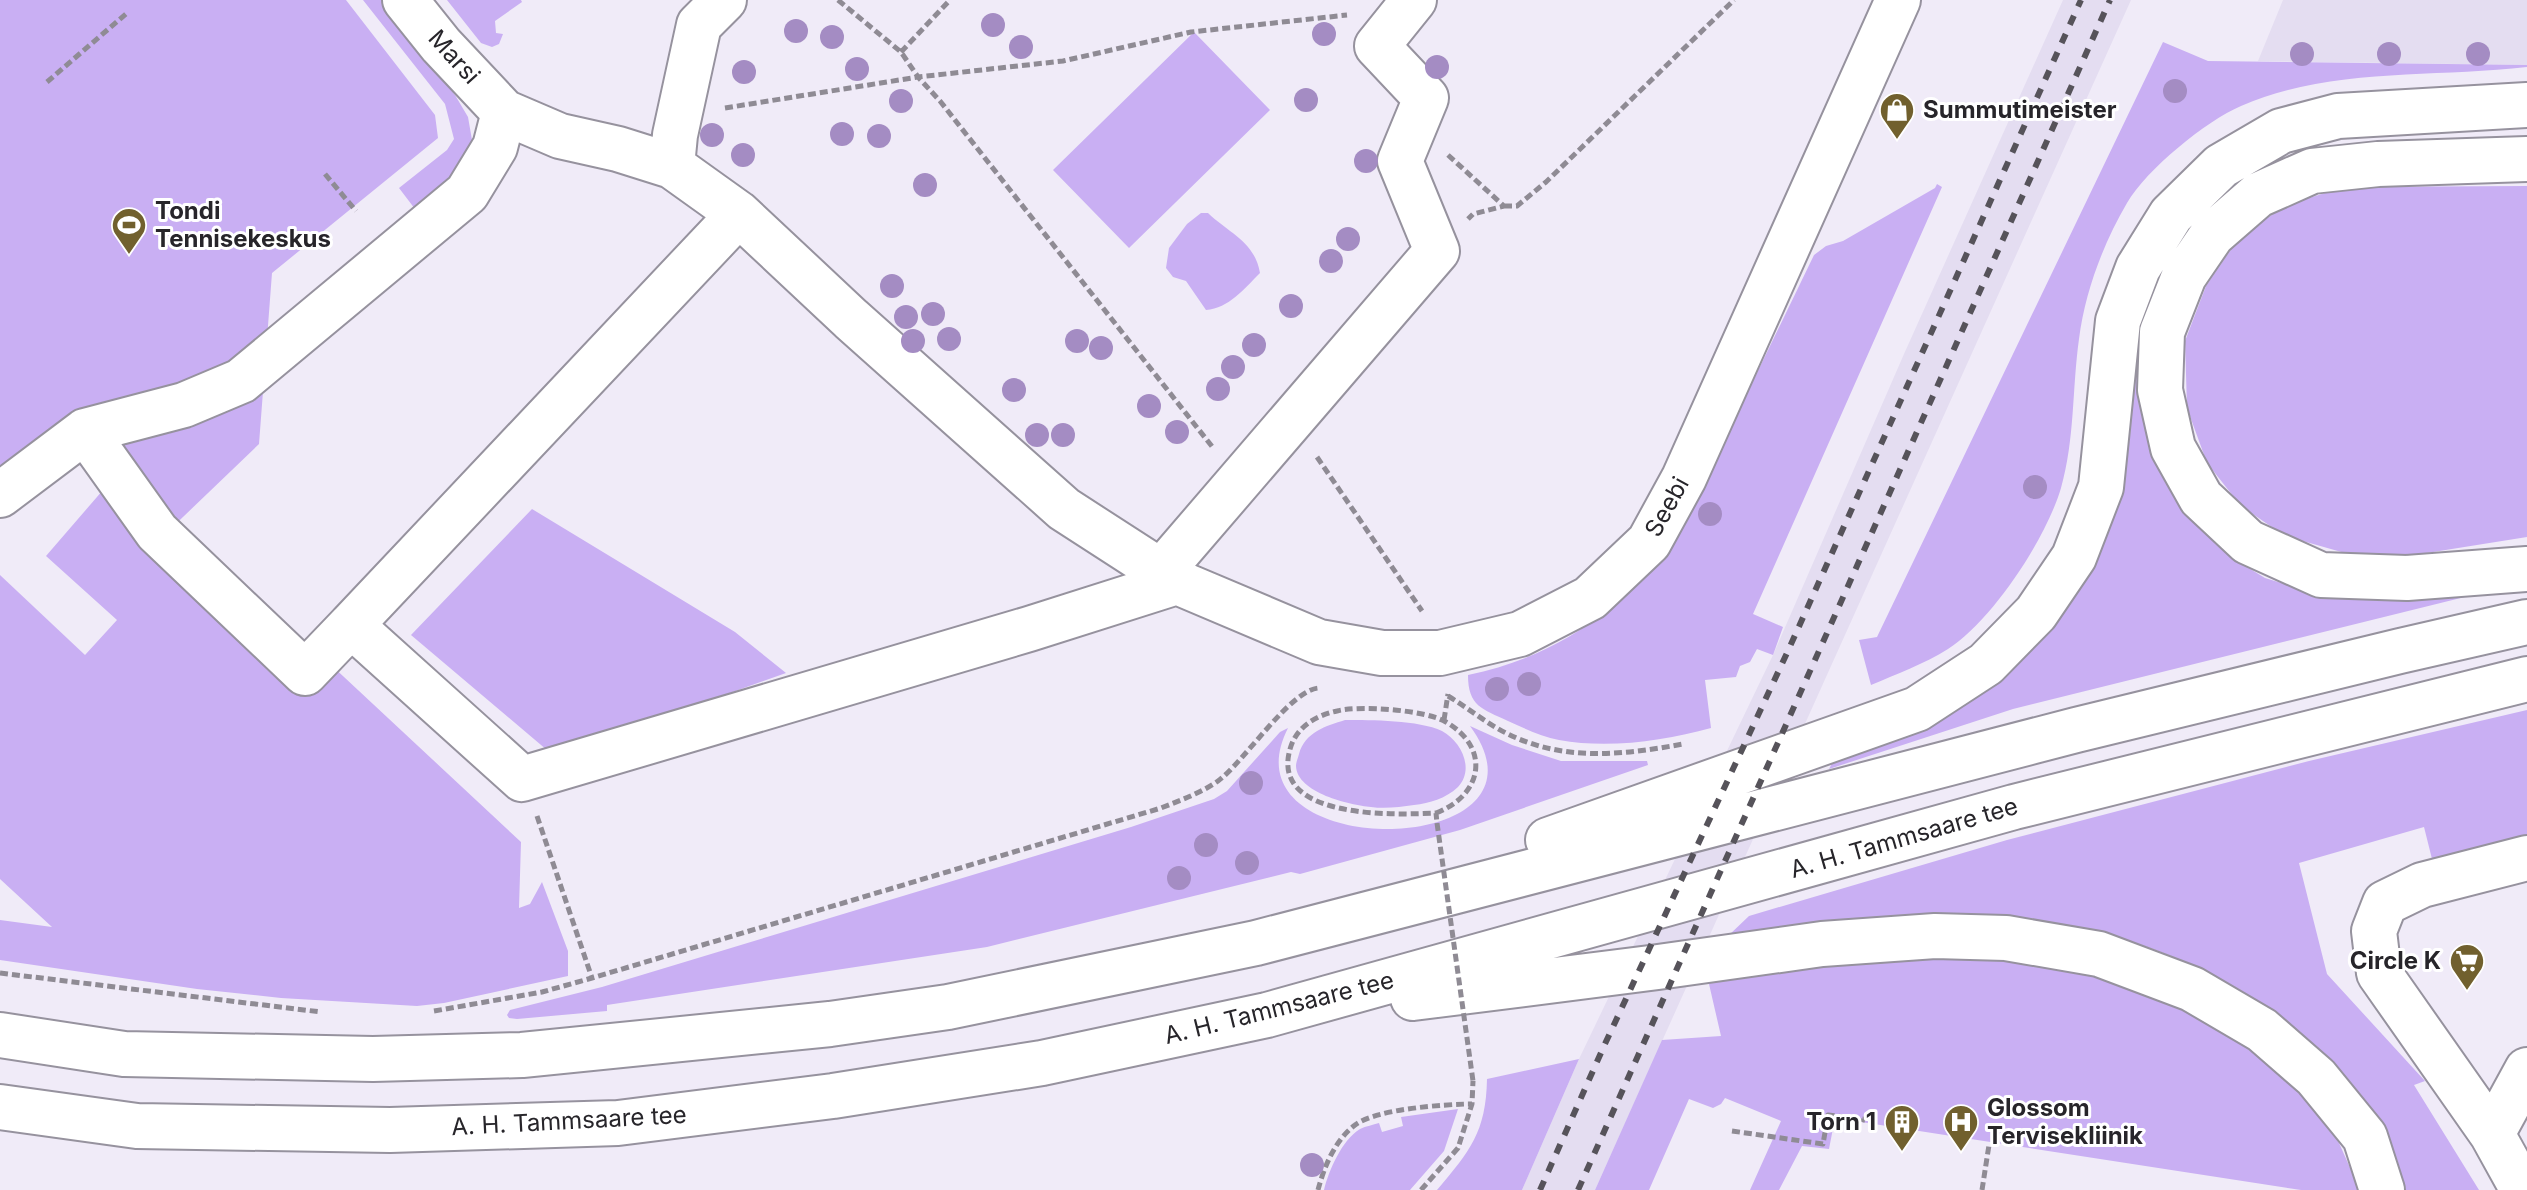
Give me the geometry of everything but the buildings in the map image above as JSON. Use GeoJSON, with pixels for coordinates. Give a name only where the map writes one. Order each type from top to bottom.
{"type":"FeatureCollection","features":[{"type":"Feature","properties":{"kind":"main road","name":"Marsi"},"geometry":{"type":"LineString","coordinates":[[405,0],[441,45],[504,112]]}},
{"type":"Feature","properties":{"kind":"main road"},"geometry":{"type":"LineString","coordinates":[[672,166],[675,135],[699,25],[724,0]]}},
{"type":"Feature","properties":{"kind":"main road","name":"Seebi"},"geometry":{"type":"LineString","coordinates":[[504,112],[560,136],[618,149],[672,166],[739,214],[851,319],[1064,509],[1169,577],[1319,642],[1382,653],[1440,653],[1520,634],[1590,598],[1649,542],[1684,478],[1898,0]]}},
{"type":"Feature","properties":{"kind":"main road"},"geometry":{"type":"LineString","coordinates":[[351,625],[522,779],[1029,629],[1169,577],[1239,481],[1437,251],[1400,161],[1426,98],[1377,46],[1406,9]]}},
{"type":"Feature","properties":{"kind":"main road"},"geometry":{"type":"LineString","coordinates":[[1256,943],[1917,709],[1986,664],[2036,613],[2074,557],[2101,487],[2118,321],[2138,268],[2171,215],[2221,166],[2281,131],[2338,116],[2527,105]]}},
{"type":"Feature","properties":{"kind":"main road"},"geometry":{"type":"LineString","coordinates":[[0,495],[85,431],[184,405],[241,381],[467,193],[495,147],[504,112]]}},
{"type":"Feature","properties":{"kind":"main road"},"geometry":{"type":"LineString","coordinates":[[2527,159],[2378,164],[2312,171],[2258,195],[2212,235],[2184,276],[2162,332],[2160,390],[2173,448],[2201,498],[2248,542],[2321,575],[2407,578],[2527,569]]}},
{"type":"Feature","properties":{"kind":"main road"},"geometry":{"type":"LineString","coordinates":[[85,431],[157,532],[305,673],[739,214]]}},
{"type":"Feature","properties":{"kind":"main road"},"geometry":{"type":"LineString","coordinates":[[0,1035],[124,1054],[373,1059],[522,1055],[830,1024],[948,1007],[1256,943],[2076,730],[2527,622]]}},
{"type":"Feature","properties":{"kind":"main road","name":"A. H. Tammsaare tee"},"geometry":{"type":"LineString","coordinates":[[0,1107],[153,1126],[390,1130],[618,1123],[833,1096],[1042,1063],[1267,1015],[2014,807],[2527,679]]}},
{"type":"Feature","properties":{"kind":"main road"},"geometry":{"type":"LineString","coordinates":[[2523,1190],[2492,1134],[2379,973],[2374,931],[2385,903],[2422,885],[2527,858]]}},
{"type":"Feature","properties":{"kind":"main road"},"geometry":{"type":"LineString","coordinates":[[1267,1015],[1822,944],[1935,936],[2021,941],[2099,954],[2192,989],[2262,1030],[2316,1077],[2365,1137],[2382,1190]]}},
{"type":"Feature","properties":{"kind":"main road"},"geometry":{"type":"LineString","coordinates":[[2492,1134],[2527,1070]]}},
{"type":"Feature","properties":{"kind":"path"},"geometry":{"type":"LineString","coordinates":[[838,0],[901,52],[1239,481]]}},
{"type":"Feature","properties":{"kind":"path"},"geometry":{"type":"LineString","coordinates":[[901,52],[950,0]]}},
{"type":"Feature","properties":{"kind":"path"},"geometry":{"type":"LineString","coordinates":[[1437,251],[1473,214],[1517,206],[1546,182],[1734,0]]}},
{"type":"Feature","properties":{"kind":"path"},"geometry":{"type":"LineString","coordinates":[[680,115],[918,77],[1063,61],[1191,32],[1406,9]]}},
{"type":"Feature","properties":{"kind":"path"},"geometry":{"type":"LineString","coordinates":[[47,82],[127,13]]}},
{"type":"Feature","properties":{"kind":"path"},"geometry":{"type":"LineString","coordinates":[[1415,125],[1504,206]]}},
{"type":"Feature","properties":{"kind":"path"},"geometry":{"type":"LineString","coordinates":[[325,174],[356,211]]}},
{"type":"Feature","properties":{"kind":"path"},"geometry":{"type":"LineString","coordinates":[[1292,420],[1427,617]]}},
{"type":"Feature","properties":{"kind":"path"},"geometry":{"type":"LineString","coordinates":[[421,1013],[542,992],[1161,808],[1220,780],[1292,704],[1313,688],[1328,688]]}},
{"type":"Feature","properties":{"kind":"path"},"geometry":{"type":"LineString","coordinates":[[1434,694],[1449,696],[1506,733],[1566,752],[1630,754],[1684,743]]}},
{"type":"Feature","properties":{"kind":"path"},"geometry":{"type":"LineString","coordinates":[[1392,709],[1444,720],[1462,734],[1477,764],[1467,793],[1447,809],[1436,813],[1364,814],[1329,806],[1298,790],[1289,772],[1289,752],[1294,738],[1304,726],[1340,710],[1392,709]]}},
{"type":"Feature","properties":{"kind":"path"},"geometry":{"type":"LineString","coordinates":[[522,779],[592,978]]}},
{"type":"Feature","properties":{"kind":"path"},"geometry":{"type":"LineString","coordinates":[[1421,1190],[1458,1148],[1472,1104],[1473,1081],[1436,813]]}},
{"type":"Feature","properties":{"kind":"path"},"geometry":{"type":"LineString","coordinates":[[0,973],[334,1013]]}},
{"type":"Feature","properties":{"kind":"path"},"geometry":{"type":"LineString","coordinates":[[1318,1190],[1335,1147],[1357,1123],[1424,1107],[1472,1104]]}},
{"type":"Feature","properties":{"kind":"path"},"geometry":{"type":"LineString","coordinates":[[1732,1131],[1823,1144],[1828,1115],[1863,1119],[1862,1122]]}},
{"type":"Feature","properties":{"kind":"path"},"geometry":{"type":"LineString","coordinates":[[1982,1190],[1989,1145]]}},
{"type":"Feature","properties":{"kind":"shaded area"},"geometry":{"type":"Polygon","coordinates":[[[0,0],[346,0],[435,115],[438,138],[272,273],[259,444],[158,541],[329,663],[521,842],[519,908],[530,904],[542,882],[568,951],[568,976],[417,1006],[281,998],[197,989],[0,960],[0,920],[52,927],[0,879],[0,575],[85,655],[117,620],[46,556],[103,490],[77,462],[0,507],[0,0]]]}},
{"type":"Feature","properties":{"kind":"shaded area"},"geometry":{"type":"Polygon","coordinates":[[[363,0],[381,0],[455,95],[468,117],[472,140],[469,158],[447,184],[415,209],[399,188],[447,150],[454,139],[445,104],[363,0]]]}},
{"type":"Feature","properties":{"kind":"shaded area"},"geometry":{"type":"Polygon","coordinates":[[[447,0],[522,2],[495,21],[496,33],[503,34],[499,44],[492,47],[481,43],[447,0]]]}},
{"type":"Feature","properties":{"kind":"shaded area"},"geometry":{"type":"Polygon","coordinates":[[[2063,0],[2131,0],[1595,1190],[1522,1190],[1579,1059],[1773,655],[2063,0]]]}},
{"type":"Feature","properties":{"kind":"shaded area"},"geometry":{"type":"Polygon","coordinates":[[[2283,0],[2527,0],[2527,65],[2258,61],[2283,0]]]}},
{"type":"Feature","properties":{"kind":"shaded area"},"geometry":{"type":"Polygon","coordinates":[[[1194,32],[1270,110],[1129,248],[1053,170],[1194,32]]]}},
{"type":"Feature","properties":{"kind":"shaded area"},"geometry":{"type":"Polygon","coordinates":[[[2163,42],[2208,61],[2527,67],[2346,79],[2275,94],[2227,113],[2163,161],[2127,203],[2110,235],[2090,286],[2079,339],[2066,470],[2043,531],[1999,599],[1965,636],[1930,659],[1871,685],[1859,640],[1877,637],[2163,42]]]}},
{"type":"Feature","properties":{"kind":"shaded area"},"geometry":{"type":"Polygon","coordinates":[[[1937,184],[1942,187],[1753,614],[1783,627],[1773,655],[1757,649],[1750,662],[1740,666],[1736,677],[1705,680],[1711,728],[1636,742],[1578,743],[1540,735],[1478,705],[1471,694],[1468,675],[1532,655],[1586,626],[1634,586],[1678,536],[1814,255],[1935,188],[1937,184]]]}},
{"type":"Feature","properties":{"kind":"shaded area"},"geometry":{"type":"Polygon","coordinates":[[[2527,186],[2527,537],[2408,556],[2359,557],[2285,536],[2241,506],[2207,463],[2187,408],[2185,341],[2206,286],[2242,233],[2290,204],[2344,187],[2527,186]]]}},
{"type":"Feature","properties":{"kind":"shaded area"},"geometry":{"type":"Polygon","coordinates":[[[1201,213],[1208,213],[1247,246],[1260,273],[1229,302],[1206,310],[1186,281],[1173,277],[1166,268],[1169,248],[1187,224],[1201,213]]]}},
{"type":"Feature","properties":{"kind":"shaded area"},"geometry":{"type":"Polygon","coordinates":[[[2141,366],[2161,470],[2192,520],[2229,556],[2265,578],[2317,594],[2371,600],[2493,590],[2013,709],[1829,769],[1836,756],[2010,667],[2068,607],[2101,546],[2122,487],[2130,436],[2133,378],[2141,366]]]}},
{"type":"Feature","properties":{"kind":"shaded area"},"geometry":{"type":"Polygon","coordinates":[[[532,509],[735,632],[786,673],[554,756],[411,635],[532,509]]]}},
{"type":"Feature","properties":{"kind":"shaded area"},"geometry":{"type":"Polygon","coordinates":[[[2527,710],[2527,843],[2434,867],[2424,827],[2299,863],[2327,974],[2425,1081],[2414,1085],[2479,1190],[2403,1190],[2383,1139],[2364,1103],[2315,1046],[2267,1007],[2213,975],[2155,950],[2094,931],[2032,919],[1970,914],[1898,916],[1728,936],[1749,916],[2007,840],[2309,761],[2527,710]]]}},
{"type":"Feature","properties":{"kind":"shaded area"},"geometry":{"type":"Polygon","coordinates":[[[1345,720],[1408,723],[1442,731],[1455,741],[1464,756],[1463,780],[1453,791],[1437,800],[1392,808],[1351,804],[1326,796],[1305,784],[1296,764],[1302,746],[1311,735],[1345,720]]]}},
{"type":"Feature","properties":{"kind":"shaded area"},"geometry":{"type":"Polygon","coordinates":[[[1470,726],[1512,745],[1561,761],[1647,761],[1648,765],[1460,830],[1300,874],[1291,872],[987,947],[607,1005],[607,1011],[517,1019],[507,1015],[510,1010],[602,987],[1214,799],[1227,791],[1280,732],[1288,728],[1280,773],[1301,804],[1341,823],[1390,829],[1437,822],[1473,803],[1488,770],[1470,726]]]}},
{"type":"Feature","properties":{"kind":"shaded area"},"geometry":{"type":"Polygon","coordinates":[[[1945,955],[2056,965],[2116,980],[2177,1002],[2243,1041],[2289,1077],[2335,1134],[2360,1190],[2301,1190],[1835,1118],[1829,1149],[1802,1146],[1779,1190],[1750,1190],[1781,1121],[1725,1098],[1713,1108],[1689,1099],[1649,1190],[1595,1190],[1662,1040],[1721,1036],[1709,984],[1716,979],[1784,969],[1945,955]]]}},
{"type":"Feature","properties":{"kind":"shaded area"},"geometry":{"type":"Polygon","coordinates":[[[1579,1059],[1522,1190],[1437,1190],[1474,1140],[1483,1113],[1487,1079],[1579,1059]]]}},
{"type":"Feature","properties":{"kind":"shaded area"},"geometry":{"type":"Polygon","coordinates":[[[1458,1109],[1444,1151],[1410,1190],[1324,1190],[1337,1156],[1347,1140],[1360,1129],[1379,1123],[1382,1132],[1403,1126],[1401,1117],[1458,1109]]]}},
{"type":"Feature","properties":{"kind":"railway"},"geometry":{"type":"LineString","coordinates":[[1540,1190],[1787,653],[2081,0]]}},
{"type":"Feature","properties":{"kind":"railway"},"geometry":{"type":"LineString","coordinates":[[1578,1190],[2110,0]]}},
{"type":"Feature","properties":{"kind":"place","name":"Summutimeister"},"geometry":{"type":"Point","coordinates":[1897,141]}},
{"type":"Feature","properties":{"kind":"place","name":"Tondi Tennisekeskus"},"geometry":{"type":"Point","coordinates":[129,256]}},
{"type":"Feature","properties":{"kind":"place","name":"Circle K"},"geometry":{"type":"Point","coordinates":[2467,992]}},
{"type":"Feature","properties":{"kind":"place","name":"Torn 1"},"geometry":{"type":"Point","coordinates":[1902,1153]}},
{"type":"Feature","properties":{"kind":"place","name":"Glossom Tervisekliinik"},"geometry":{"type":"Point","coordinates":[1961,1153]}}]}
